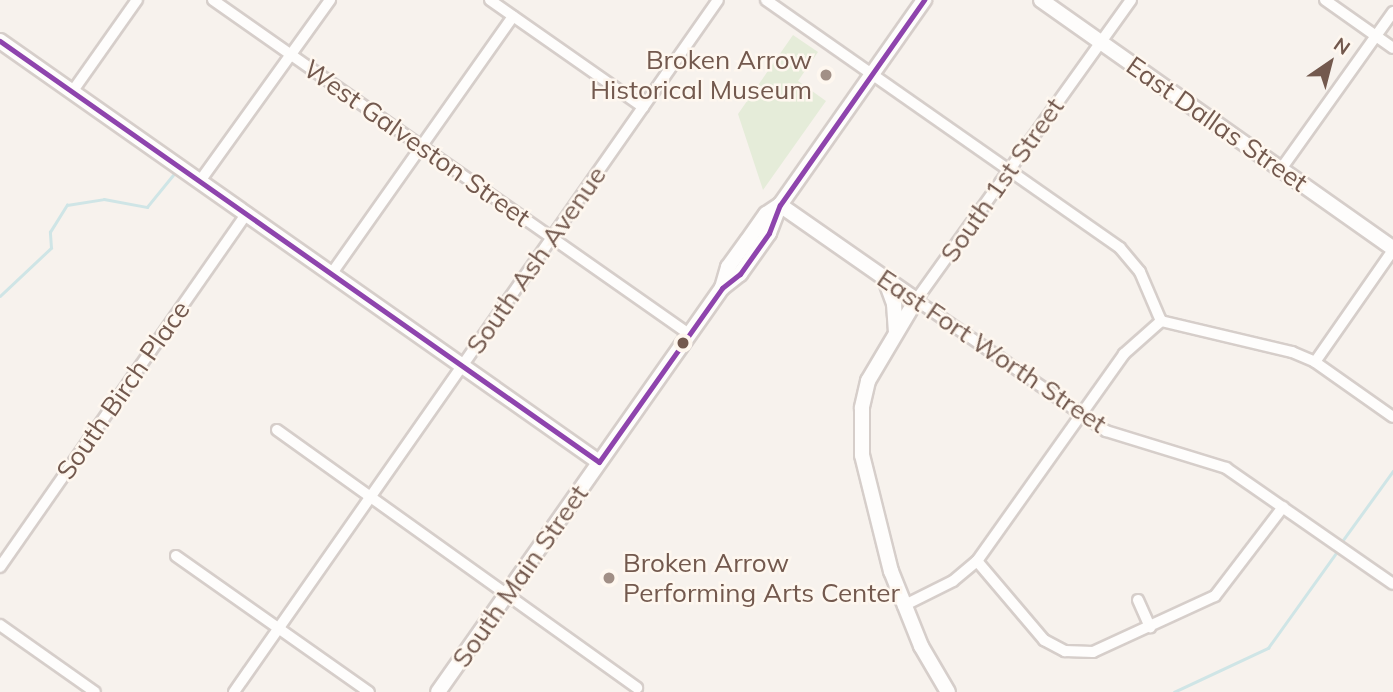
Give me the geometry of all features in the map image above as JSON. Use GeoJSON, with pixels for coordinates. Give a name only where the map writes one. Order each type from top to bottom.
{"type":"FeatureCollection","features":[{"type":"Feature","properties":{"kind":"street"},"geometry":{"type":"LineString","coordinates":[[72,92],[137,0]]}},
{"type":"Feature","properties":{"kind":"street","name":"West Galveston Street"},"geometry":{"type":"LineString","coordinates":[[213,0],[689,334]]}},
{"type":"Feature","properties":{"kind":"street"},"geometry":{"type":"LineString","coordinates":[[200,181],[330,0]]}},
{"type":"Feature","properties":{"kind":"street"},"geometry":{"type":"LineString","coordinates":[[490,0],[643,107]]}},
{"type":"Feature","properties":{"kind":"street","name":"South Ash Avenue"},"geometry":{"type":"LineString","coordinates":[[234,692],[718,0]]}},
{"type":"Feature","properties":{"kind":"street"},"geometry":{"type":"LineString","coordinates":[[765,0],[1009,170],[1131,259],[1161,321]]}},
{"type":"Feature","properties":{"kind":"street","name":"South Main Street"},"geometry":{"type":"LineString","coordinates":[[438,692],[722,288],[740,274],[769,233],[780,205],[924,0]]}},
{"type":"Feature","properties":{"kind":"street","name":"East Dallas Street"},"geometry":{"type":"LineString","coordinates":[[1041,0],[1393,249]]}},
{"type":"Feature","properties":{"kind":"street","name":"South 1st Street"},"geometry":{"type":"LineString","coordinates":[[948,692],[903,606],[870,496],[861,437],[868,381],[916,300],[1131,0]]}},
{"type":"Feature","properties":{"kind":"street"},"geometry":{"type":"LineString","coordinates":[[1325,0],[1393,48]]}},
{"type":"Feature","properties":{"kind":"street"},"geometry":{"type":"LineString","coordinates":[[1282,169],[1393,12]]}},
{"type":"Feature","properties":{"kind":"street"},"geometry":{"type":"LineString","coordinates":[[332,273],[513,16]]}},
{"type":"Feature","properties":{"kind":"street"},"geometry":{"type":"LineString","coordinates":[[0,41],[599,462]]}},
{"type":"Feature","properties":{"kind":"street","name":"East Fort Worth Street"},"geometry":{"type":"LineString","coordinates":[[780,205],[1080,414],[1132,442],[1226,468],[1393,584]]}},
{"type":"Feature","properties":{"kind":"street","name":"South Birch Place"},"geometry":{"type":"LineString","coordinates":[[0,567],[247,213]]}},
{"type":"Feature","properties":{"kind":"street"},"geometry":{"type":"LineString","coordinates":[[1315,362],[1393,249]]}},
{"type":"Feature","properties":{"kind":"street"},"geometry":{"type":"LineString","coordinates":[[884,277],[894,304],[895,332]]}},
{"type":"Feature","properties":{"kind":"street"},"geometry":{"type":"LineString","coordinates":[[1161,321],[1210,329],[1315,362],[1393,417]]}},
{"type":"Feature","properties":{"kind":"street"},"geometry":{"type":"LineString","coordinates":[[903,606],[953,581],[977,561],[1124,354],[1161,321]]}},
{"type":"Feature","properties":{"kind":"street"},"geometry":{"type":"LineString","coordinates":[[277,430],[637,688]]}},
{"type":"Feature","properties":{"kind":"street"},"geometry":{"type":"LineString","coordinates":[[977,561],[1053,647],[1074,653],[1093,652],[1221,591],[1283,507]]}},
{"type":"Feature","properties":{"kind":"street"},"geometry":{"type":"LineString","coordinates":[[176,556],[369,692]]}},
{"type":"Feature","properties":{"kind":"street"},"geometry":{"type":"LineString","coordinates":[[1138,600],[1150,627]]}},
{"type":"Feature","properties":{"kind":"street"},"geometry":{"type":"LineString","coordinates":[[0,625],[94,692]]}},
{"type":"Feature","properties":{"kind":"green space"},"geometry":{"type":"Polygon","coordinates":[[[793,35],[818,52],[798,81],[826,101],[763,190],[738,114],[793,35]]]}},
{"type":"Feature","properties":{"kind":"waterway"},"geometry":{"type":"LineString","coordinates":[[0,296],[51,248],[50,232],[67,205],[104,199],[147,207],[173,175]]}},
{"type":"Feature","properties":{"kind":"waterway"},"geometry":{"type":"LineString","coordinates":[[1343,540],[1393,471]]}},
{"type":"Feature","properties":{"kind":"waterway"},"geometry":{"type":"LineString","coordinates":[[1174,692],[1268,648],[1336,553]]}},
{"type":"Feature","properties":{"kind":"transit line"},"geometry":{"type":"LineString","coordinates":[[0,41],[599,462],[722,288],[740,274],[769,233],[780,205],[924,0]]}},
{"type":"Feature","properties":{"kind":"place","name":"Broken Arrow Historical Museum"},"geometry":{"type":"Point","coordinates":[826,75]}},
{"type":"Feature","properties":{"kind":"place","name":"Broken Arrow Performing Arts Center"},"geometry":{"type":"Point","coordinates":[609,578]}}]}
